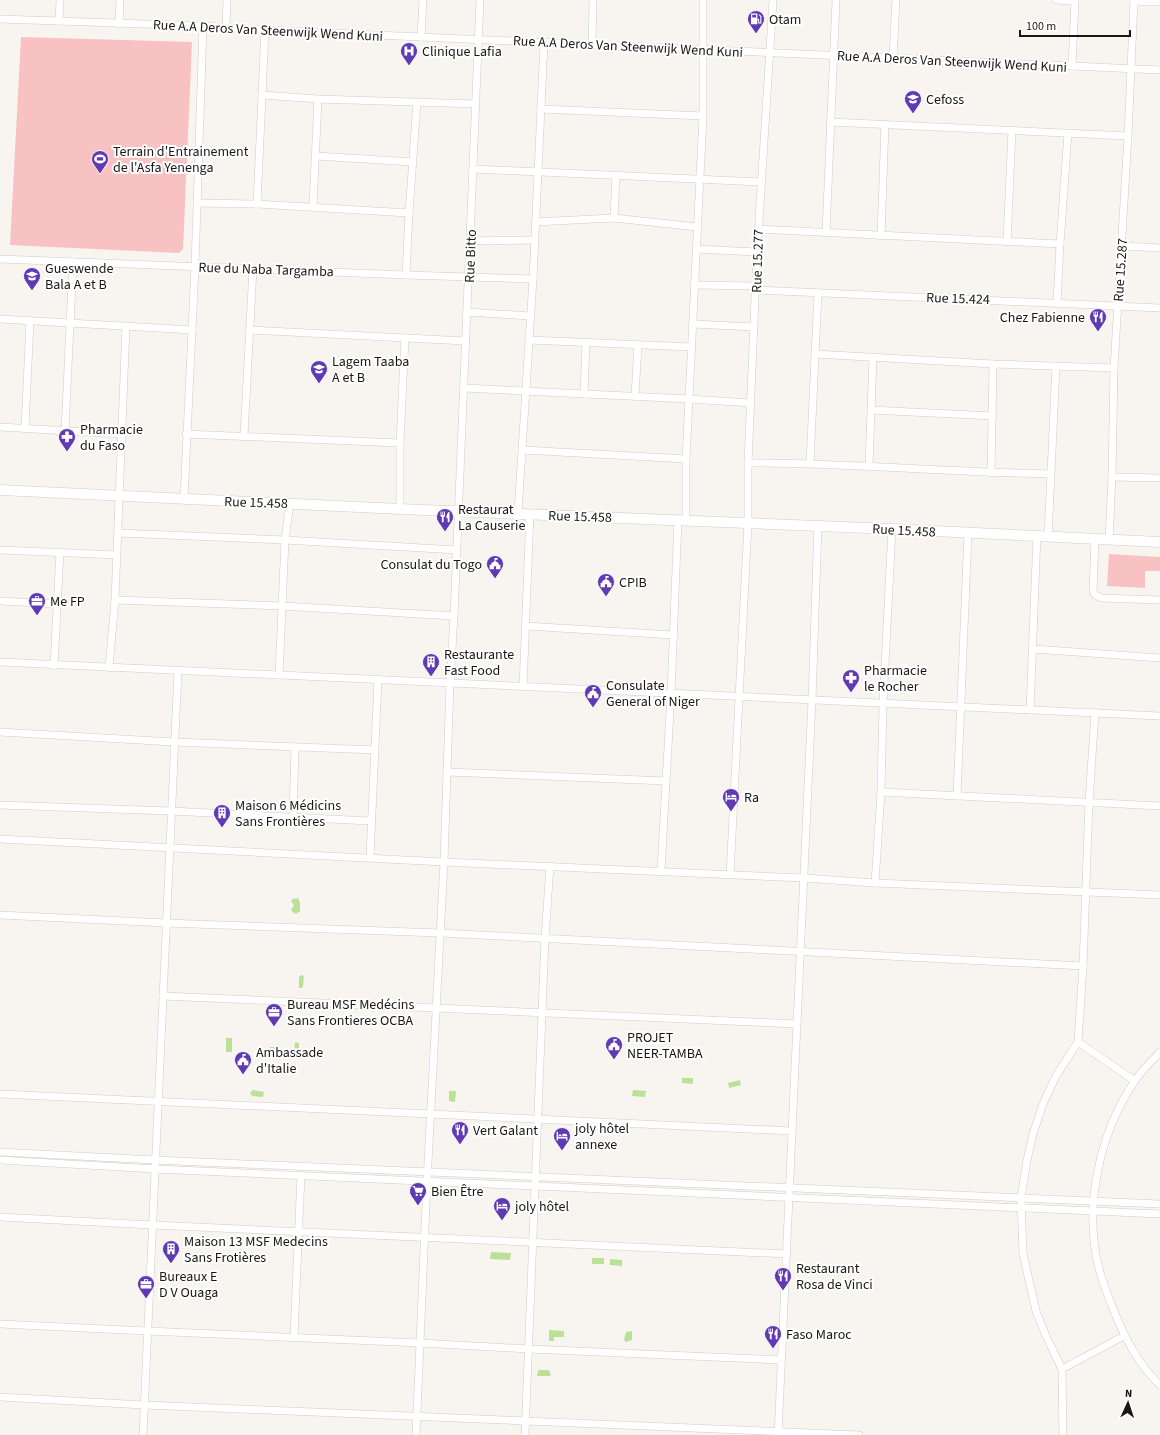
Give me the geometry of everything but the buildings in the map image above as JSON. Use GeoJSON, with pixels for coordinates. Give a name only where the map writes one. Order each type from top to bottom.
{"type":"FeatureCollection","features":[{"type":"Feature","properties":{"kind":"main road","name":"Rue 15.458"},"geometry":{"type":"LineString","coordinates":[[0,490],[1160,542]]}},
{"type":"Feature","properties":{"kind":"street"},"geometry":{"type":"LineString","coordinates":[[59,21],[60,0]]}},
{"type":"Feature","properties":{"kind":"street"},"geometry":{"type":"LineString","coordinates":[[119,24],[120,0]]}},
{"type":"Feature","properties":{"kind":"street"},"geometry":{"type":"LineString","coordinates":[[226,27],[227,0]]}},
{"type":"Feature","properties":{"kind":"street"},"geometry":{"type":"LineString","coordinates":[[421,37],[423,0]]}},
{"type":"Feature","properties":{"kind":"street","name":"Rue Bitto"},"geometry":{"type":"LineString","coordinates":[[416,1435],[426,1238],[427,1181],[444,862],[450,683],[480,0]]}},
{"type":"Feature","properties":{"kind":"street"},"geometry":{"type":"LineString","coordinates":[[592,45],[593,0]]}},
{"type":"Feature","properties":{"kind":"street"},"geometry":{"type":"LineString","coordinates":[[661,871],[673,635],[682,520],[692,348],[703,116],[703,0]]}},
{"type":"Feature","properties":{"kind":"street","name":"Rue 15.277"},"geometry":{"type":"LineString","coordinates":[[730,874],[748,523],[750,403],[758,229],[771,53],[773,0]]}},
{"type":"Feature","properties":{"kind":"street"},"geometry":{"type":"LineString","coordinates":[[826,233],[836,0]]}},
{"type":"Feature","properties":{"kind":"street"},"geometry":{"type":"LineString","coordinates":[[893,58],[896,0]]}},
{"type":"Feature","properties":{"kind":"street"},"geometry":{"type":"LineString","coordinates":[[1056,0],[1075,1],[1072,66]]}},
{"type":"Feature","properties":{"kind":"street"},"geometry":{"type":"LineString","coordinates":[[1134,1],[1160,2]]}},
{"type":"Feature","properties":{"kind":"street","name":"Rue 15.287"},"geometry":{"type":"LineString","coordinates":[[1109,540],[1114,368],[1128,136],[1134,1]]}},
{"type":"Feature","properties":{"kind":"street","name":"Rue A.A Deros Van Steenwijk Wend Kuni"},"geometry":{"type":"LineString","coordinates":[[0,19],[226,27],[478,40],[1160,70]]}},
{"type":"Feature","properties":{"kind":"street"},"geometry":{"type":"LineString","coordinates":[[184,499],[195,266],[203,26]]}},
{"type":"Feature","properties":{"kind":"street"},"geometry":{"type":"LineString","coordinates":[[257,204],[265,30]]}},
{"type":"Feature","properties":{"kind":"street"},"geometry":{"type":"LineString","coordinates":[[518,513],[533,279],[544,42]]}},
{"type":"Feature","properties":{"kind":"street"},"geometry":{"type":"LineString","coordinates":[[262,95],[318,99],[476,104]]}},
{"type":"Feature","properties":{"kind":"street"},"geometry":{"type":"LineString","coordinates":[[314,207],[318,99]]}},
{"type":"Feature","properties":{"kind":"street"},"geometry":{"type":"LineString","coordinates":[[406,275],[417,102]]}},
{"type":"Feature","properties":{"kind":"street"},"geometry":{"type":"LineString","coordinates":[[541,108],[703,116]]}},
{"type":"Feature","properties":{"kind":"street"},"geometry":{"type":"LineString","coordinates":[[830,122],[1128,136]]}},
{"type":"Feature","properties":{"kind":"street"},"geometry":{"type":"LineString","coordinates":[[881,236],[885,124]]}},
{"type":"Feature","properties":{"kind":"street"},"geometry":{"type":"LineString","coordinates":[[1007,242],[1012,130]]}},
{"type":"Feature","properties":{"kind":"street"},"geometry":{"type":"LineString","coordinates":[[1057,302],[1068,133]]}},
{"type":"Feature","properties":{"kind":"street"},"geometry":{"type":"LineString","coordinates":[[316,156],[414,162]]}},
{"type":"Feature","properties":{"kind":"street"},"geometry":{"type":"LineString","coordinates":[[473,169],[761,182]]}},
{"type":"Feature","properties":{"kind":"street"},"geometry":{"type":"LineString","coordinates":[[614,218],[616,175]]}},
{"type":"Feature","properties":{"kind":"street"},"geometry":{"type":"LineString","coordinates":[[197,203],[257,204],[409,213]]}},
{"type":"Feature","properties":{"kind":"street"},"geometry":{"type":"LineString","coordinates":[[535,222],[614,218],[697,227]]}},
{"type":"Feature","properties":{"kind":"street"},"geometry":{"type":"LineString","coordinates":[[758,229],[1060,244]]}},
{"type":"Feature","properties":{"kind":"street"},"geometry":{"type":"LineString","coordinates":[[470,241],[534,240]]}},
{"type":"Feature","properties":{"kind":"street"},"geometry":{"type":"LineString","coordinates":[[1122,246],[1160,248]]}},
{"type":"Feature","properties":{"kind":"street"},"geometry":{"type":"LineString","coordinates":[[696,249],[757,252]]}},
{"type":"Feature","properties":{"kind":"street","name":"Rue du Naba Targamba"},"geometry":{"type":"LineString","coordinates":[[0,258],[533,279]]}},
{"type":"Feature","properties":{"kind":"street"},"geometry":{"type":"LineString","coordinates":[[65,430],[73,262]]}},
{"type":"Feature","properties":{"kind":"street"},"geometry":{"type":"LineString","coordinates":[[244,436],[254,269]]}},
{"type":"Feature","properties":{"kind":"street","name":"Rue 15.424"},"geometry":{"type":"LineString","coordinates":[[695,284],[818,293],[1057,302],[1160,308]]}},
{"type":"Feature","properties":{"kind":"street"},"geometry":{"type":"LineString","coordinates":[[810,463],[818,293]]}},
{"type":"Feature","properties":{"kind":"street"},"geometry":{"type":"LineString","coordinates":[[467,312],[530,316]]}},
{"type":"Feature","properties":{"kind":"street"},"geometry":{"type":"LineString","coordinates":[[0,320],[192,330]]}},
{"type":"Feature","properties":{"kind":"street"},"geometry":{"type":"LineString","coordinates":[[25,428],[30,321]]}},
{"type":"Feature","properties":{"kind":"street"},"geometry":{"type":"LineString","coordinates":[[693,324],[754,327]]}},
{"type":"Feature","properties":{"kind":"street"},"geometry":{"type":"LineString","coordinates":[[109,668],[115,600],[126,326]]}},
{"type":"Feature","properties":{"kind":"street"},"geometry":{"type":"LineString","coordinates":[[250,330],[466,341]]}},
{"type":"Feature","properties":{"kind":"street"},"geometry":{"type":"LineString","coordinates":[[400,509],[400,443],[405,338]]}},
{"type":"Feature","properties":{"kind":"street"},"geometry":{"type":"LineString","coordinates":[[529,340],[692,348]]}},
{"type":"Feature","properties":{"kind":"street"},"geometry":{"type":"LineString","coordinates":[[584,394],[586,343]]}},
{"type":"Feature","properties":{"kind":"street"},"geometry":{"type":"LineString","coordinates":[[635,396],[638,345]]}},
{"type":"Feature","properties":{"kind":"street"},"geometry":{"type":"LineString","coordinates":[[815,354],[993,364],[1114,368]]}},
{"type":"Feature","properties":{"kind":"street"},"geometry":{"type":"LineString","coordinates":[[869,466],[873,357]]}},
{"type":"Feature","properties":{"kind":"street"},"geometry":{"type":"LineString","coordinates":[[991,473],[993,364]]}},
{"type":"Feature","properties":{"kind":"street"},"geometry":{"type":"LineString","coordinates":[[1048,537],[1056,366]]}},
{"type":"Feature","properties":{"kind":"street"},"geometry":{"type":"LineString","coordinates":[[464,388],[750,403]]}},
{"type":"Feature","properties":{"kind":"street"},"geometry":{"type":"LineString","coordinates":[[872,410],[993,416]]}},
{"type":"Feature","properties":{"kind":"street"},"geometry":{"type":"LineString","coordinates":[[0,427],[122,434]]}},
{"type":"Feature","properties":{"kind":"street"},"geometry":{"type":"LineString","coordinates":[[186,434],[400,443]]}},
{"type":"Feature","properties":{"kind":"street"},"geometry":{"type":"LineString","coordinates":[[522,450],[686,459]]}},
{"type":"Feature","properties":{"kind":"street"},"geometry":{"type":"LineString","coordinates":[[748,463],[810,463],[991,473],[1050,474]]}},
{"type":"Feature","properties":{"kind":"street"},"geometry":{"type":"LineString","coordinates":[[1112,477],[1160,478]]}},
{"type":"Feature","properties":{"kind":"street"},"geometry":{"type":"LineString","coordinates":[[278,675],[285,540],[290,503]]}},
{"type":"Feature","properties":{"kind":"street"},"geometry":{"type":"LineString","coordinates":[[523,687],[530,514]]}},
{"type":"Feature","properties":{"kind":"street"},"geometry":{"type":"LineString","coordinates":[[778,1433],[812,700],[818,526]]}},
{"type":"Feature","properties":{"kind":"street"},"geometry":{"type":"LineString","coordinates":[[875,883],[881,792],[883,704],[892,529]]}},
{"type":"Feature","properties":{"kind":"street"},"geometry":{"type":"LineString","coordinates":[[118,533],[285,540],[457,550]]}},
{"type":"Feature","properties":{"kind":"street"},"geometry":{"type":"LineString","coordinates":[[957,796],[968,533]]}},
{"type":"Feature","properties":{"kind":"street"},"geometry":{"type":"LineString","coordinates":[[1030,710],[1036,536]]}},
{"type":"Feature","properties":{"kind":"street"},"geometry":{"type":"LineString","coordinates":[[1095,539],[1093,591],[1095,595],[1102,598],[1160,600]]}},
{"type":"Feature","properties":{"kind":"street"},"geometry":{"type":"LineString","coordinates":[[0,550],[117,555]]}},
{"type":"Feature","properties":{"kind":"street"},"geometry":{"type":"LineString","coordinates":[[54,666],[60,552]]}},
{"type":"Feature","properties":{"kind":"street"},"geometry":{"type":"LineString","coordinates":[[115,600],[282,606],[454,616]]}},
{"type":"Feature","properties":{"kind":"street"},"geometry":{"type":"LineString","coordinates":[[0,601],[58,604]]}},
{"type":"Feature","properties":{"kind":"street"},"geometry":{"type":"LineString","coordinates":[[526,626],[673,635]]}},
{"type":"Feature","properties":{"kind":"street"},"geometry":{"type":"LineString","coordinates":[[1033,649],[1160,658]]}},
{"type":"Feature","properties":{"kind":"street"},"geometry":{"type":"LineString","coordinates":[[0,662],[54,666],[1160,716]]}},
{"type":"Feature","properties":{"kind":"street"},"geometry":{"type":"LineString","coordinates":[[143,1435],[178,671]]}},
{"type":"Feature","properties":{"kind":"street"},"geometry":{"type":"LineString","coordinates":[[370,857],[378,680]]}},
{"type":"Feature","properties":{"kind":"street"},"geometry":{"type":"LineString","coordinates":[[1063,1435],[1062,1369],[1036,1311],[1023,1253],[1021,1198],[1033,1134],[1043,1104],[1056,1076],[1078,1042],[1083,966],[1089,802],[1095,712]]}},
{"type":"Feature","properties":{"kind":"street"},"geometry":{"type":"LineString","coordinates":[[0,732],[174,742],[376,750]]}},
{"type":"Feature","properties":{"kind":"street"},"geometry":{"type":"LineString","coordinates":[[293,817],[295,746]]}},
{"type":"Feature","properties":{"kind":"street"},"geometry":{"type":"LineString","coordinates":[[447,772],[666,781]]}},
{"type":"Feature","properties":{"kind":"street"},"geometry":{"type":"LineString","coordinates":[[881,792],[1160,806]]}},
{"type":"Feature","properties":{"kind":"street"},"geometry":{"type":"LineString","coordinates":[[0,805],[171,811],[371,821]]}},
{"type":"Feature","properties":{"kind":"street"},"geometry":{"type":"LineString","coordinates":[[0,839],[444,862],[730,874],[875,883],[1160,895]]}},
{"type":"Feature","properties":{"kind":"street"},"geometry":{"type":"LineString","coordinates":[[525,1435],[542,1012],[550,866]]}},
{"type":"Feature","properties":{"kind":"street"},"geometry":{"type":"LineString","coordinates":[[0,915],[166,923],[440,933],[1083,966]]}},
{"type":"Feature","properties":{"kind":"street"},"geometry":{"type":"LineString","coordinates":[[163,996],[797,1024]]}},
{"type":"Feature","properties":{"kind":"street"},"geometry":{"type":"LineString","coordinates":[[1078,1042],[1135,1081]]}},
{"type":"Feature","properties":{"kind":"street"},"geometry":{"type":"LineString","coordinates":[[1160,1052],[1135,1081],[1122,1102],[1110,1130],[1100,1161],[1093,1201],[1094,1239],[1098,1265],[1104,1286],[1124,1336],[1152,1377],[1160,1385]]}},
{"type":"Feature","properties":{"kind":"street"},"geometry":{"type":"LineString","coordinates":[[0,1094],[792,1131]]}},
{"type":"Feature","properties":{"kind":"street"},"geometry":{"type":"LineString","coordinates":[[0,1152],[1160,1204]]}},
{"type":"Feature","properties":{"kind":"street"},"geometry":{"type":"LineString","coordinates":[[0,1160],[155,1169],[790,1196],[1160,1214]]}},
{"type":"Feature","properties":{"kind":"street"},"geometry":{"type":"LineString","coordinates":[[294,1338],[301,1175]]}},
{"type":"Feature","properties":{"kind":"street"},"geometry":{"type":"LineString","coordinates":[[889,1192],[889,1201]]}},
{"type":"Feature","properties":{"kind":"street"},"geometry":{"type":"LineString","coordinates":[[937,1194],[937,1204]]}},
{"type":"Feature","properties":{"kind":"street"},"geometry":{"type":"LineString","coordinates":[[0,1217],[787,1254]]}},
{"type":"Feature","properties":{"kind":"street"},"geometry":{"type":"LineString","coordinates":[[0,1324],[781,1360]]}},
{"type":"Feature","properties":{"kind":"street"},"geometry":{"type":"LineString","coordinates":[[1062,1369],[1124,1336]]}},
{"type":"Feature","properties":{"kind":"street"},"geometry":{"type":"LineString","coordinates":[[0,1396],[144,1405],[778,1433],[860,1435]]}},
{"type":"Feature","properties":{"kind":"shaded area","name":"Terrain d'Entrainement de l'Asfa Yenenga"},"geometry":{"type":"Polygon","coordinates":[[[21,37],[192,42],[183,249],[179,253],[10,245],[21,37]]]}},
{"type":"Feature","properties":{"kind":"shaded area"},"geometry":{"type":"Polygon","coordinates":[[[1109,554],[1160,557],[1160,571],[1145,571],[1145,588],[1107,586],[1109,554]]]}},
{"type":"Feature","properties":{"kind":"shaded area"},"geometry":{"type":"Polygon","coordinates":[[[294,898],[298,898],[300,903],[300,911],[296,914],[291,910],[294,905],[291,901],[294,898]]]}},
{"type":"Feature","properties":{"kind":"shaded area"},"geometry":{"type":"Polygon","coordinates":[[[301,975],[304,976],[303,986],[302,988],[299,988],[299,977],[301,975]]]}},
{"type":"Feature","properties":{"kind":"shaded area"},"geometry":{"type":"Polygon","coordinates":[[[226,1038],[232,1038],[232,1052],[226,1052],[226,1038]]]}},
{"type":"Feature","properties":{"kind":"shaded area"},"geometry":{"type":"Polygon","coordinates":[[[295,1042],[299,1043],[299,1054],[295,1055],[294,1053],[295,1042]]]}},
{"type":"Feature","properties":{"kind":"shaded area"},"geometry":{"type":"Polygon","coordinates":[[[270,1047],[280,1047],[280,1053],[269,1053],[270,1047]]]}},
{"type":"Feature","properties":{"kind":"shaded area"},"geometry":{"type":"Polygon","coordinates":[[[682,1078],[693,1078],[693,1084],[682,1083],[682,1078]]]}},
{"type":"Feature","properties":{"kind":"shaded area"},"geometry":{"type":"Polygon","coordinates":[[[740,1080],[741,1085],[729,1088],[728,1083],[740,1080]]]}},
{"type":"Feature","properties":{"kind":"shaded area"},"geometry":{"type":"Polygon","coordinates":[[[253,1090],[264,1092],[263,1097],[252,1096],[250,1093],[253,1090]]]}},
{"type":"Feature","properties":{"kind":"shaded area"},"geometry":{"type":"Polygon","coordinates":[[[633,1090],[646,1091],[645,1097],[632,1096],[633,1090]]]}},
{"type":"Feature","properties":{"kind":"shaded area"},"geometry":{"type":"Polygon","coordinates":[[[449,1091],[456,1091],[455,1102],[449,1101],[449,1091]]]}},
{"type":"Feature","properties":{"kind":"shaded area"},"geometry":{"type":"Polygon","coordinates":[[[491,1252],[511,1253],[510,1260],[490,1259],[491,1252]]]}},
{"type":"Feature","properties":{"kind":"shaded area"},"geometry":{"type":"Polygon","coordinates":[[[592,1258],[604,1258],[604,1264],[592,1264],[592,1258]]]}},
{"type":"Feature","properties":{"kind":"shaded area"},"geometry":{"type":"Polygon","coordinates":[[[610,1259],[622,1260],[622,1266],[610,1265],[610,1259]]]}},
{"type":"Feature","properties":{"kind":"shaded area"},"geometry":{"type":"Polygon","coordinates":[[[549,1330],[564,1331],[564,1337],[554,1337],[554,1341],[549,1341],[549,1330]]]}},
{"type":"Feature","properties":{"kind":"shaded area"},"geometry":{"type":"Polygon","coordinates":[[[632,1331],[632,1340],[626,1342],[624,1340],[626,1332],[632,1331]]]}},
{"type":"Feature","properties":{"kind":"shaded area"},"geometry":{"type":"Polygon","coordinates":[[[538,1370],[549,1370],[551,1375],[537,1376],[538,1370]]]}},
{"type":"Feature","properties":{"kind":"place","name":"Otam"},"geometry":{"type":"Point","coordinates":[756,34]}},
{"type":"Feature","properties":{"kind":"place","name":"Clinique Lafia"},"geometry":{"type":"Point","coordinates":[409,66]}},
{"type":"Feature","properties":{"kind":"place","name":"Cefoss"},"geometry":{"type":"Point","coordinates":[913,114]}},
{"type":"Feature","properties":{"kind":"place","name":"Terrain d'Entrainement de l'Asfa Yenenga"},"geometry":{"type":"Point","coordinates":[100,174]}},
{"type":"Feature","properties":{"kind":"place","name":"Gueswende Bala A et B"},"geometry":{"type":"Point","coordinates":[32,291]}},
{"type":"Feature","properties":{"kind":"place","name":"Chez Fabienne"},"geometry":{"type":"Point","coordinates":[1098,332]}},
{"type":"Feature","properties":{"kind":"place","name":"Lagem Taaba A et B"},"geometry":{"type":"Point","coordinates":[319,384]}},
{"type":"Feature","properties":{"kind":"place","name":"Pharmacie du Faso"},"geometry":{"type":"Point","coordinates":[67,452]}},
{"type":"Feature","properties":{"kind":"place","name":"Restaurat La Causerie"},"geometry":{"type":"Point","coordinates":[445,532]}},
{"type":"Feature","properties":{"kind":"place","name":"Consulat du Togo"},"geometry":{"type":"Point","coordinates":[495,579]}},
{"type":"Feature","properties":{"kind":"place","name":"CPIB"},"geometry":{"type":"Point","coordinates":[606,597]}},
{"type":"Feature","properties":{"kind":"place","name":"Me FP"},"geometry":{"type":"Point","coordinates":[37,616]}},
{"type":"Feature","properties":{"kind":"place","name":"Restaurante Fast Food"},"geometry":{"type":"Point","coordinates":[431,677]}},
{"type":"Feature","properties":{"kind":"place","name":"Pharmacie le Rocher"},"geometry":{"type":"Point","coordinates":[851,693]}},
{"type":"Feature","properties":{"kind":"place","name":"Consulate General of Niger"},"geometry":{"type":"Point","coordinates":[593,708]}},
{"type":"Feature","properties":{"kind":"place","name":"Ra"},"geometry":{"type":"Point","coordinates":[731,812]}},
{"type":"Feature","properties":{"kind":"place","name":"Maison 6 Médicins Sans Frontières"},"geometry":{"type":"Point","coordinates":[222,828]}},
{"type":"Feature","properties":{"kind":"place","name":"Bureau MSF Medécins Sans Frontieres OCBA"},"geometry":{"type":"Point","coordinates":[274,1027]}},
{"type":"Feature","properties":{"kind":"place","name":"PROJET NEER-TAMBA"},"geometry":{"type":"Point","coordinates":[614,1060]}},
{"type":"Feature","properties":{"kind":"place","name":"Ambassade d'Italie"},"geometry":{"type":"Point","coordinates":[243,1075]}},
{"type":"Feature","properties":{"kind":"place","name":"Vert Galant"},"geometry":{"type":"Point","coordinates":[460,1145]}},
{"type":"Feature","properties":{"kind":"place","name":"joly hôtel annexe"},"geometry":{"type":"Point","coordinates":[562,1151]}},
{"type":"Feature","properties":{"kind":"place","name":"Bien Être"},"geometry":{"type":"Point","coordinates":[418,1206]}},
{"type":"Feature","properties":{"kind":"place","name":"joly hôtel"},"geometry":{"type":"Point","coordinates":[502,1221]}},
{"type":"Feature","properties":{"kind":"place","name":"Maison 13 MSF Medecins Sans Frotières"},"geometry":{"type":"Point","coordinates":[171,1264]}},
{"type":"Feature","properties":{"kind":"place","name":"Restaurant Rosa de Vinci"},"geometry":{"type":"Point","coordinates":[783,1291]}},
{"type":"Feature","properties":{"kind":"place","name":"Bureaux E D V Ouaga"},"geometry":{"type":"Point","coordinates":[146,1299]}},
{"type":"Feature","properties":{"kind":"place","name":"Faso Maroc"},"geometry":{"type":"Point","coordinates":[773,1349]}}]}
